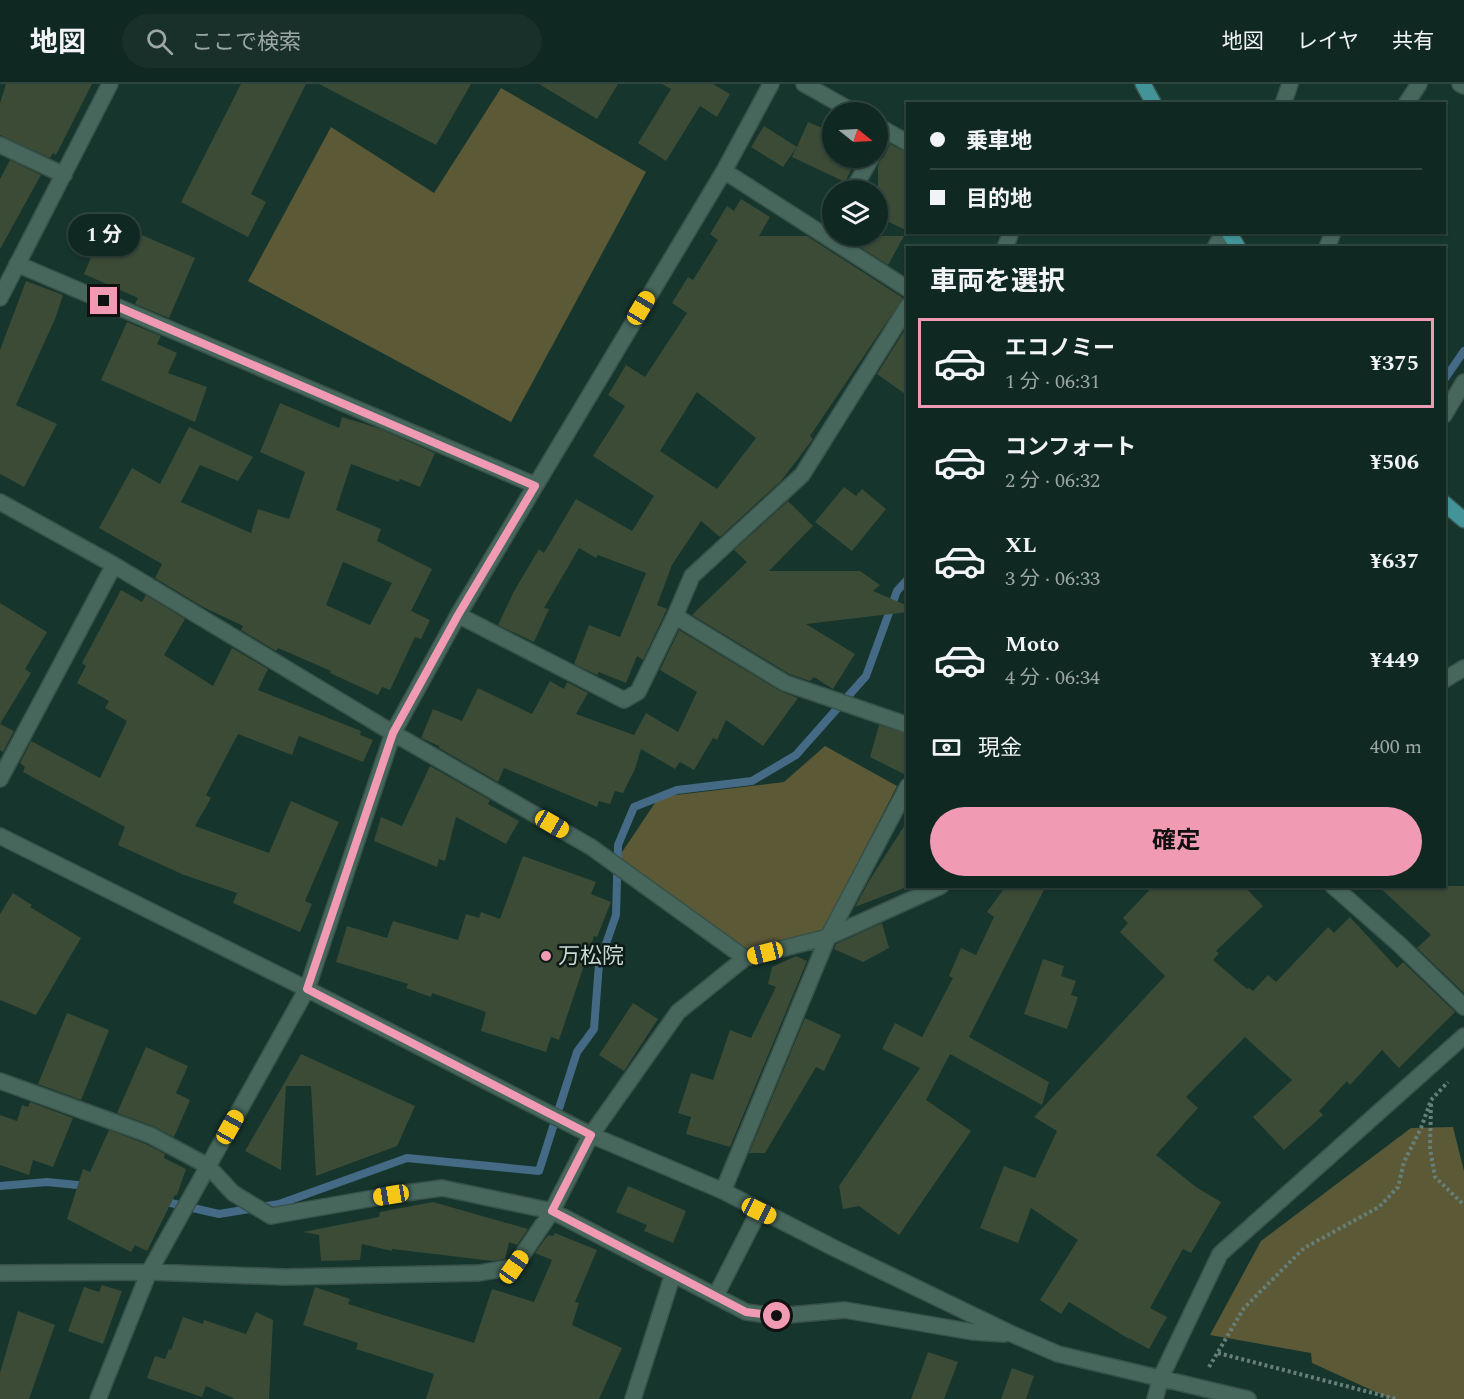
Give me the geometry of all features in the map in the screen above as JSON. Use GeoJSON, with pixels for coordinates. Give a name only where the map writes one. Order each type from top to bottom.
{"type":"FeatureCollection","features":[{"type":"Feature","properties":{"kind":"main road"},"geometry":{"type":"LineString","coordinates":[[1143,84],[1153,102]]}},
{"type":"Feature","properties":{"kind":"main road"},"geometry":{"type":"LineString","coordinates":[[1446,505],[1464,520]]}},
{"type":"Feature","properties":{"kind":"street"},"geometry":{"type":"LineString","coordinates":[[0,298],[110,84]]}},
{"type":"Feature","properties":{"kind":"street"},"geometry":{"type":"LineString","coordinates":[[98,1399],[149,1272],[307,989],[393,733],[458,615],[724,171],[771,84]]}},
{"type":"Feature","properties":{"kind":"street"},"geometry":{"type":"LineString","coordinates":[[804,84],[836,102]]}},
{"type":"Feature","properties":{"kind":"street"},"geometry":{"type":"LineString","coordinates":[[1284,102],[1290,84]]}},
{"type":"Feature","properties":{"kind":"street"},"geometry":{"type":"LineString","coordinates":[[1407,102],[1419,84]]}},
{"type":"Feature","properties":{"kind":"street"},"geometry":{"type":"LineString","coordinates":[[888,131],[906,142]]}},
{"type":"Feature","properties":{"kind":"street"},"geometry":{"type":"LineString","coordinates":[[0,145],[64,175]]}},
{"type":"Feature","properties":{"kind":"street"},"geometry":{"type":"LineString","coordinates":[[724,171],[822,228]]}},
{"type":"Feature","properties":{"kind":"street"},"geometry":{"type":"LineString","coordinates":[[848,246],[906,288]]}},
{"type":"Feature","properties":{"kind":"street"},"geometry":{"type":"LineString","coordinates":[[17,264],[535,486]]}},
{"type":"Feature","properties":{"kind":"street"},"geometry":{"type":"LineString","coordinates":[[458,615],[624,700],[638,692],[692,576],[802,475],[906,309]]}},
{"type":"Feature","properties":{"kind":"street"},"geometry":{"type":"LineString","coordinates":[[1446,411],[1464,382]]}},
{"type":"Feature","properties":{"kind":"street"},"geometry":{"type":"LineString","coordinates":[[0,502],[114,565],[393,733],[591,847],[745,958]]}},
{"type":"Feature","properties":{"kind":"street"},"geometry":{"type":"LineString","coordinates":[[0,779],[114,565]]}},
{"type":"Feature","properties":{"kind":"street"},"geometry":{"type":"LineString","coordinates":[[675,616],[786,683],[906,724]]}},
{"type":"Feature","properties":{"kind":"street"},"geometry":{"type":"LineString","coordinates":[[1446,679],[1464,668]]}},
{"type":"Feature","properties":{"kind":"street"},"geometry":{"type":"LineString","coordinates":[[723,1191],[828,937],[906,790]]}},
{"type":"Feature","properties":{"kind":"street"},"geometry":{"type":"LineString","coordinates":[[0,836],[307,989],[591,1135],[723,1191],[759,1211],[1012,1334],[1058,1354],[1248,1399]]}},
{"type":"Feature","properties":{"kind":"street"},"geometry":{"type":"LineString","coordinates":[[0,1273],[149,1272],[285,1277],[479,1273],[514,1267],[552,1211],[591,1135],[678,1012],[745,958],[828,937],[937,888]]}},
{"type":"Feature","properties":{"kind":"street"},"geometry":{"type":"LineString","coordinates":[[1335,888],[1400,945],[1464,1007]]}},
{"type":"Feature","properties":{"kind":"street"},"geometry":{"type":"LineString","coordinates":[[1155,1399],[1161,1377],[1220,1254],[1464,1036]]}},
{"type":"Feature","properties":{"kind":"street"},"geometry":{"type":"LineString","coordinates":[[0,1081],[150,1136],[208,1166],[233,1193],[271,1216],[442,1188],[552,1211],[746,1312],[777,1316],[845,1310],[973,1332],[1012,1334]]}},
{"type":"Feature","properties":{"kind":"street"},"geometry":{"type":"LineString","coordinates":[[716,1296],[759,1211]]}},
{"type":"Feature","properties":{"kind":"street"},"geometry":{"type":"LineString","coordinates":[[633,1399],[673,1274]]}},
{"type":"Feature","properties":{"kind":"path"},"geometry":{"type":"LineString","coordinates":[[1197,1386],[1244,1308],[1304,1248],[1379,1207],[1398,1187],[1404,1162],[1421,1128],[1431,1100],[1456,1074]]}},
{"type":"Feature","properties":{"kind":"path"},"geometry":{"type":"LineString","coordinates":[[1431,1100],[1430,1148],[1435,1177],[1464,1205]]}},
{"type":"Feature","properties":{"kind":"path"},"geometry":{"type":"LineString","coordinates":[[1218,1353],[1396,1399]]}},
{"type":"Feature","properties":{"kind":"shaded area"},"geometry":{"type":"Polygon","coordinates":[[[501,88],[646,172],[511,422],[248,281],[331,127],[434,193],[501,88]]]}},
{"type":"Feature","properties":{"kind":"shaded area"},"geometry":{"type":"Polygon","coordinates":[[[825,746],[897,786],[822,932],[746,950],[618,858],[659,797],[784,782],[825,746]]]}},
{"type":"Feature","properties":{"kind":"shaded area"},"geometry":{"type":"Polygon","coordinates":[[[1453,1127],[1464,1171],[1464,1399],[1391,1399],[1312,1363],[1311,1353],[1210,1335],[1261,1241],[1411,1128],[1453,1127]]]}},
{"type":"Feature","properties":{"kind":"building"},"geometry":{"type":"Polygon","coordinates":[[[6,84],[92,84],[56,155],[53,153],[50,158],[0,135],[0,103],[6,84]]]}},
{"type":"Feature","properties":{"kind":"building"},"geometry":{"type":"Polygon","coordinates":[[[241,84],[306,84],[251,194],[266,202],[248,237],[181,202],[241,84]]]}},
{"type":"Feature","properties":{"kind":"building"},"geometry":{"type":"Polygon","coordinates":[[[319,84],[471,84],[436,145],[319,84]]]}},
{"type":"Feature","properties":{"kind":"building"},"geometry":{"type":"Polygon","coordinates":[[[539,84],[618,84],[597,119],[539,84]]]}},
{"type":"Feature","properties":{"kind":"building"},"geometry":{"type":"Polygon","coordinates":[[[662,84],[713,84],[730,94],[717,117],[700,106],[666,161],[638,143],[671,89],[662,84]]]}},
{"type":"Feature","properties":{"kind":"building"},"geometry":{"type":"Polygon","coordinates":[[[808,122],[822,128],[822,168],[852,168],[846,180],[841,180],[792,157],[796,148],[783,167],[751,147],[764,126],[797,147],[808,122]]]}},
{"type":"Feature","properties":{"kind":"building"},"geometry":{"type":"Polygon","coordinates":[[[890,144],[906,152],[906,230],[888,222],[888,180],[878,180],[878,168],[888,168],[890,144]]]}},
{"type":"Feature","properties":{"kind":"building"},"geometry":{"type":"Polygon","coordinates":[[[10,160],[41,175],[0,249],[0,179],[10,160]]]}},
{"type":"Feature","properties":{"kind":"building"},"geometry":{"type":"Polygon","coordinates":[[[741,199],[770,217],[759,236],[807,236],[903,298],[810,436],[813,439],[781,481],[720,537],[701,521],[672,565],[657,605],[667,609],[643,660],[637,656],[626,683],[599,672],[597,675],[574,664],[589,625],[620,637],[646,573],[598,555],[596,558],[579,548],[544,608],[549,609],[534,642],[498,625],[513,593],[539,549],[544,553],[576,499],[632,531],[654,496],[593,456],[625,406],[608,395],[626,365],[645,377],[687,313],[672,303],[688,277],[693,280],[718,240],[710,234],[727,206],[734,211],[741,199]],[[697,392],[660,451],[717,489],[756,438],[697,392]]]}},
{"type":"Feature","properties":{"kind":"building"},"geometry":{"type":"Polygon","coordinates":[[[107,220],[195,258],[169,318],[135,304],[138,298],[84,274],[107,220]]]}},
{"type":"Feature","properties":{"kind":"building"},"geometry":{"type":"Polygon","coordinates":[[[888,236],[904,236],[888,265],[859,246],[888,246],[888,236]]]}},
{"type":"Feature","properties":{"kind":"building"},"geometry":{"type":"Polygon","coordinates":[[[26,281],[63,295],[55,319],[16,405],[57,424],[24,487],[0,474],[0,350],[26,281]]]}},
{"type":"Feature","properties":{"kind":"building"},"geometry":{"type":"Polygon","coordinates":[[[127,322],[161,336],[157,344],[177,353],[168,373],[207,387],[195,422],[101,380],[127,322]]]}},
{"type":"Feature","properties":{"kind":"building"},"geometry":{"type":"Polygon","coordinates":[[[906,328],[906,395],[877,374],[906,328]]]}},
{"type":"Feature","properties":{"kind":"building"},"geometry":{"type":"Polygon","coordinates":[[[280,403],[339,428],[342,417],[378,428],[435,453],[420,487],[400,479],[399,482],[351,464],[336,510],[381,529],[377,541],[432,569],[411,611],[430,620],[421,639],[415,637],[390,690],[382,687],[378,695],[278,648],[276,651],[241,630],[243,626],[203,607],[155,578],[162,564],[99,528],[132,468],[160,484],[189,427],[253,457],[238,481],[200,465],[181,502],[251,533],[258,509],[289,519],[305,472],[260,452],[280,403]],[[343,562],[326,605],[370,625],[392,583],[343,562]]]}},
{"type":"Feature","properties":{"kind":"building"},"geometry":{"type":"Polygon","coordinates":[[[844,487],[856,496],[862,489],[886,509],[852,551],[815,522],[844,487]]]}},
{"type":"Feature","properties":{"kind":"building"},"geometry":{"type":"Polygon","coordinates":[[[788,501],[813,526],[769,571],[860,571],[880,585],[873,591],[906,605],[906,612],[806,624],[855,654],[833,689],[814,677],[810,681],[789,674],[692,615],[747,562],[734,550],[788,501]]]}},
{"type":"Feature","properties":{"kind":"building"},"geometry":{"type":"Polygon","coordinates":[[[121,590],[142,602],[146,595],[185,619],[164,655],[213,686],[232,648],[268,669],[258,690],[361,731],[360,735],[373,740],[363,762],[299,736],[292,755],[238,734],[206,795],[211,798],[195,826],[269,853],[291,801],[339,822],[305,901],[312,904],[300,932],[233,903],[237,893],[184,875],[118,845],[125,827],[23,772],[25,767],[20,763],[31,741],[100,778],[127,721],[105,708],[109,701],[77,683],[86,666],[82,663],[121,590]]]}},
{"type":"Feature","properties":{"kind":"building"},"geometry":{"type":"Polygon","coordinates":[[[0,603],[47,632],[25,669],[31,673],[0,724],[0,603]]]}},
{"type":"Feature","properties":{"kind":"building"},"geometry":{"type":"Polygon","coordinates":[[[679,630],[780,691],[798,698],[763,746],[726,720],[717,740],[713,738],[694,770],[680,762],[675,769],[641,749],[635,769],[623,793],[615,791],[610,804],[599,801],[597,807],[504,768],[498,782],[439,746],[421,738],[433,709],[462,721],[478,688],[532,714],[550,681],[564,689],[567,682],[588,693],[576,714],[634,735],[646,713],[678,732],[697,692],[660,670],[679,630]]]}},
{"type":"Feature","properties":{"kind":"building"},"geometry":{"type":"Polygon","coordinates":[[[0,724],[14,731],[3,752],[0,750],[0,724]]]}},
{"type":"Feature","properties":{"kind":"building"},"geometry":{"type":"Polygon","coordinates":[[[879,725],[906,733],[906,775],[870,757],[879,725]]]}},
{"type":"Feature","properties":{"kind":"building"},"geometry":{"type":"Polygon","coordinates":[[[430,766],[490,800],[488,804],[519,821],[506,844],[456,817],[445,861],[439,859],[437,867],[374,841],[381,817],[402,826],[430,766]]]}},
{"type":"Feature","properties":{"kind":"building"},"geometry":{"type":"Polygon","coordinates":[[[906,823],[906,884],[904,888],[855,907],[906,823]]]}},
{"type":"Feature","properties":{"kind":"building"},"geometry":{"type":"Polygon","coordinates":[[[523,856],[596,882],[591,894],[611,902],[597,937],[594,936],[559,1040],[551,1037],[546,1052],[481,1031],[486,1012],[432,993],[431,997],[406,988],[408,984],[336,962],[347,926],[387,938],[393,921],[458,940],[466,914],[479,918],[481,912],[500,919],[523,856]]]}},
{"type":"Feature","properties":{"kind":"building"},"geometry":{"type":"Polygon","coordinates":[[[1464,886],[1464,993],[1417,948],[1431,935],[1380,888],[1464,886]]]}},
{"type":"Feature","properties":{"kind":"building"},"geometry":{"type":"Polygon","coordinates":[[[1005,888],[1045,888],[969,1037],[1049,1082],[1042,1105],[950,1054],[926,1100],[971,1131],[899,1235],[859,1206],[843,1209],[839,1186],[920,1068],[882,1049],[895,1023],[922,1037],[953,978],[949,976],[961,948],[976,955],[994,917],[987,912],[1005,888]]]}},
{"type":"Feature","properties":{"kind":"building"},"geometry":{"type":"Polygon","coordinates":[[[1151,888],[1246,888],[1263,906],[1216,951],[1219,953],[1213,960],[1247,989],[1253,991],[1268,975],[1276,982],[1328,927],[1334,933],[1350,917],[1397,968],[1403,962],[1455,1012],[1399,1068],[1382,1050],[1350,1085],[1347,1081],[1319,1111],[1323,1115],[1284,1150],[1253,1117],[1292,1080],[1245,1037],[1186,1097],[1198,1108],[1156,1155],[1196,1187],[1221,1202],[1191,1253],[1183,1249],[1150,1308],[1167,1317],[1149,1349],[1069,1302],[1061,1314],[1040,1300],[1078,1240],[1031,1208],[1018,1243],[980,1228],[1004,1166],[1035,1178],[1057,1131],[1034,1117],[1165,976],[1120,932],[1128,923],[1123,918],[1151,888]]]}},
{"type":"Feature","properties":{"kind":"building"},"geometry":{"type":"Polygon","coordinates":[[[13,893],[32,905],[30,907],[81,938],[36,1015],[0,1000],[0,914],[13,893]]]}},
{"type":"Feature","properties":{"kind":"building"},"geometry":{"type":"Polygon","coordinates":[[[882,923],[889,948],[863,962],[834,949],[836,944],[882,923]]]}},
{"type":"Feature","properties":{"kind":"building"},"geometry":{"type":"Polygon","coordinates":[[[796,956],[807,961],[730,1147],[686,1134],[691,1117],[678,1113],[691,1073],[713,1080],[730,1030],[751,1038],[776,987],[768,984],[772,967],[796,956]]]}},
{"type":"Feature","properties":{"kind":"building"},"geometry":{"type":"Polygon","coordinates":[[[1043,959],[1064,966],[1061,976],[1076,981],[1071,995],[1078,997],[1067,1029],[1024,1014],[1043,959]]]}},
{"type":"Feature","properties":{"kind":"building"},"geometry":{"type":"Polygon","coordinates":[[[633,1003],[658,1019],[624,1071],[599,1055],[633,1003]]]}},
{"type":"Feature","properties":{"kind":"building"},"geometry":{"type":"Polygon","coordinates":[[[67,1013],[109,1030],[81,1100],[38,1084],[67,1013]]]}},
{"type":"Feature","properties":{"kind":"building"},"geometry":{"type":"Polygon","coordinates":[[[805,1018],[841,1035],[824,1071],[816,1067],[765,1153],[749,1153],[805,1018]]]}},
{"type":"Feature","properties":{"kind":"building"},"geometry":{"type":"Polygon","coordinates":[[[146,1047],[188,1066],[176,1093],[190,1100],[174,1137],[153,1126],[117,1113],[146,1047]]]}},
{"type":"Feature","properties":{"kind":"building"},"geometry":{"type":"Polygon","coordinates":[[[301,1054],[415,1106],[397,1146],[316,1176],[311,1086],[286,1086],[281,1170],[245,1151],[301,1054]]]}},
{"type":"Feature","properties":{"kind":"building"},"geometry":{"type":"Polygon","coordinates":[[[30,1102],[73,1118],[53,1167],[33,1160],[29,1175],[0,1165],[0,1115],[17,1121],[22,1105],[28,1107],[30,1102]]]}},
{"type":"Feature","properties":{"kind":"building"},"geometry":{"type":"Polygon","coordinates":[[[109,1130],[146,1144],[165,1154],[164,1158],[186,1169],[177,1195],[147,1251],[135,1245],[131,1252],[67,1219],[83,1169],[90,1172],[109,1130]]]}},
{"type":"Feature","properties":{"kind":"building"},"geometry":{"type":"Polygon","coordinates":[[[628,1186],[686,1211],[673,1243],[644,1231],[647,1225],[616,1212],[628,1186]]]}},
{"type":"Feature","properties":{"kind":"building"},"geometry":{"type":"Polygon","coordinates":[[[433,1202],[528,1229],[517,1245],[509,1242],[505,1259],[493,1261],[392,1249],[392,1251],[362,1244],[360,1260],[321,1261],[319,1235],[303,1232],[379,1217],[380,1212],[433,1202]]]}},
{"type":"Feature","properties":{"kind":"building"},"geometry":{"type":"Polygon","coordinates":[[[555,1233],[597,1250],[575,1302],[579,1303],[572,1325],[622,1348],[599,1399],[426,1399],[434,1374],[356,1349],[358,1343],[303,1325],[315,1287],[350,1299],[348,1304],[474,1343],[492,1289],[534,1302],[552,1260],[535,1253],[548,1235],[553,1236],[555,1233]]]}},
{"type":"Feature","properties":{"kind":"building"},"geometry":{"type":"Polygon","coordinates":[[[102,1285],[122,1291],[103,1344],[68,1331],[84,1287],[99,1292],[102,1285]]]}},
{"type":"Feature","properties":{"kind":"building"},"geometry":{"type":"Polygon","coordinates":[[[18,1311],[55,1325],[29,1399],[0,1399],[0,1373],[18,1311]]]}},
{"type":"Feature","properties":{"kind":"building"},"geometry":{"type":"Polygon","coordinates":[[[256,1312],[273,1320],[269,1399],[235,1399],[206,1386],[202,1397],[147,1378],[155,1356],[165,1359],[169,1349],[171,1350],[183,1317],[203,1324],[204,1320],[246,1334],[256,1312]]]}},
{"type":"Feature","properties":{"kind":"building"},"geometry":{"type":"Polygon","coordinates":[[[928,1352],[958,1362],[944,1399],[911,1399],[928,1352]]]}},
{"type":"Feature","properties":{"kind":"building"},"geometry":{"type":"Polygon","coordinates":[[[1012,1368],[1034,1376],[1026,1399],[1001,1399],[1012,1368]]]}},
{"type":"Feature","properties":{"kind":"waterway"},"geometry":{"type":"LineString","coordinates":[[1446,377],[1464,351]]}},
{"type":"Feature","properties":{"kind":"waterway"},"geometry":{"type":"LineString","coordinates":[[162,1201],[219,1214],[279,1204],[407,1158],[539,1171],[577,1052],[594,1029],[599,964],[616,915],[618,845],[634,807],[677,790],[752,781],[796,755],[866,676],[897,591],[906,581]]}},
{"type":"Feature","properties":{"kind":"waterway"},"geometry":{"type":"LineString","coordinates":[[0,1186],[47,1182],[88,1186]]}},
{"type":"Feature","properties":{"kind":"place","name":"万松院"},"geometry":{"type":"Point","coordinates":[546,956]}},
{"type":"Feature","properties":{"kind":"route"},"geometry":{"type":"LineString","coordinates":[[104,301],[535,486],[458,615],[393,733],[307,989],[591,1135],[552,1211],[746,1312],[777,1316]]}}]}
